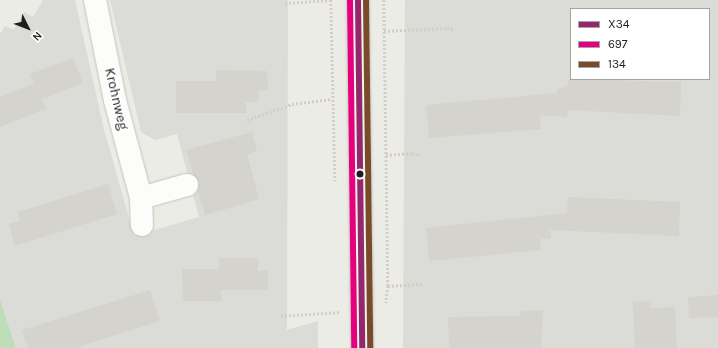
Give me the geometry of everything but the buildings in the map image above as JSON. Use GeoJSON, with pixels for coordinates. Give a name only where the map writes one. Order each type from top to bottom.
{"type":"FeatureCollection","features":[{"type":"Feature","properties":{"kind":"main road"},"geometry":{"type":"LineString","coordinates":[[358,0],[362,348]]}},
{"type":"Feature","properties":{"kind":"street","name":"Krohnweg"},"geometry":{"type":"LineString","coordinates":[[95,0],[115,100],[141,198],[142,225]]}},
{"type":"Feature","properties":{"kind":"street"},"geometry":{"type":"LineString","coordinates":[[141,198],[187,185]]}},
{"type":"Feature","properties":{"kind":"path"},"geometry":{"type":"LineString","coordinates":[[285,3],[331,0]]}},
{"type":"Feature","properties":{"kind":"path"},"geometry":{"type":"LineString","coordinates":[[384,0],[388,286],[385,308]]}},
{"type":"Feature","properties":{"kind":"path"},"geometry":{"type":"LineString","coordinates":[[384,31],[447,28],[454,30]]}},
{"type":"Feature","properties":{"kind":"path"},"geometry":{"type":"LineString","coordinates":[[247,120],[292,104],[332,99]]}},
{"type":"Feature","properties":{"kind":"path"},"geometry":{"type":"LineString","coordinates":[[386,155],[413,153],[419,155]]}},
{"type":"Feature","properties":{"kind":"path"},"geometry":{"type":"LineString","coordinates":[[388,286],[424,284]]}},
{"type":"Feature","properties":{"kind":"path"},"geometry":{"type":"LineString","coordinates":[[281,316],[341,312]]}},
{"type":"Feature","properties":{"kind":"shaded area"},"geometry":{"type":"Polygon","coordinates":[[[43,0],[75,0],[104,129],[134,236],[199,217],[177,134],[155,140],[141,132],[110,0],[288,0],[287,330],[318,321],[318,348],[16,348],[0,299],[0,34],[5,26],[14,30],[24,12],[33,17],[43,0]]]}},
{"type":"Feature","properties":{"kind":"shaded area"},"geometry":{"type":"Polygon","coordinates":[[[405,0],[718,0],[718,348],[403,348],[405,0]]]}},
{"type":"Feature","properties":{"kind":"green space"},"geometry":{"type":"Polygon","coordinates":[[[0,299],[16,348],[0,348],[0,299]]]}},
{"type":"Feature","properties":{"kind":"transit line","name":"697"},"geometry":{"type":"LineString","coordinates":[[350,0],[354,348]]}},
{"type":"Feature","properties":{"kind":"transit line","name":"X34"},"geometry":{"type":"LineString","coordinates":[[358,0],[362,348]]}},
{"type":"Feature","properties":{"kind":"transit line","name":"134"},"geometry":{"type":"LineString","coordinates":[[366,0],[370,348]]}}]}
